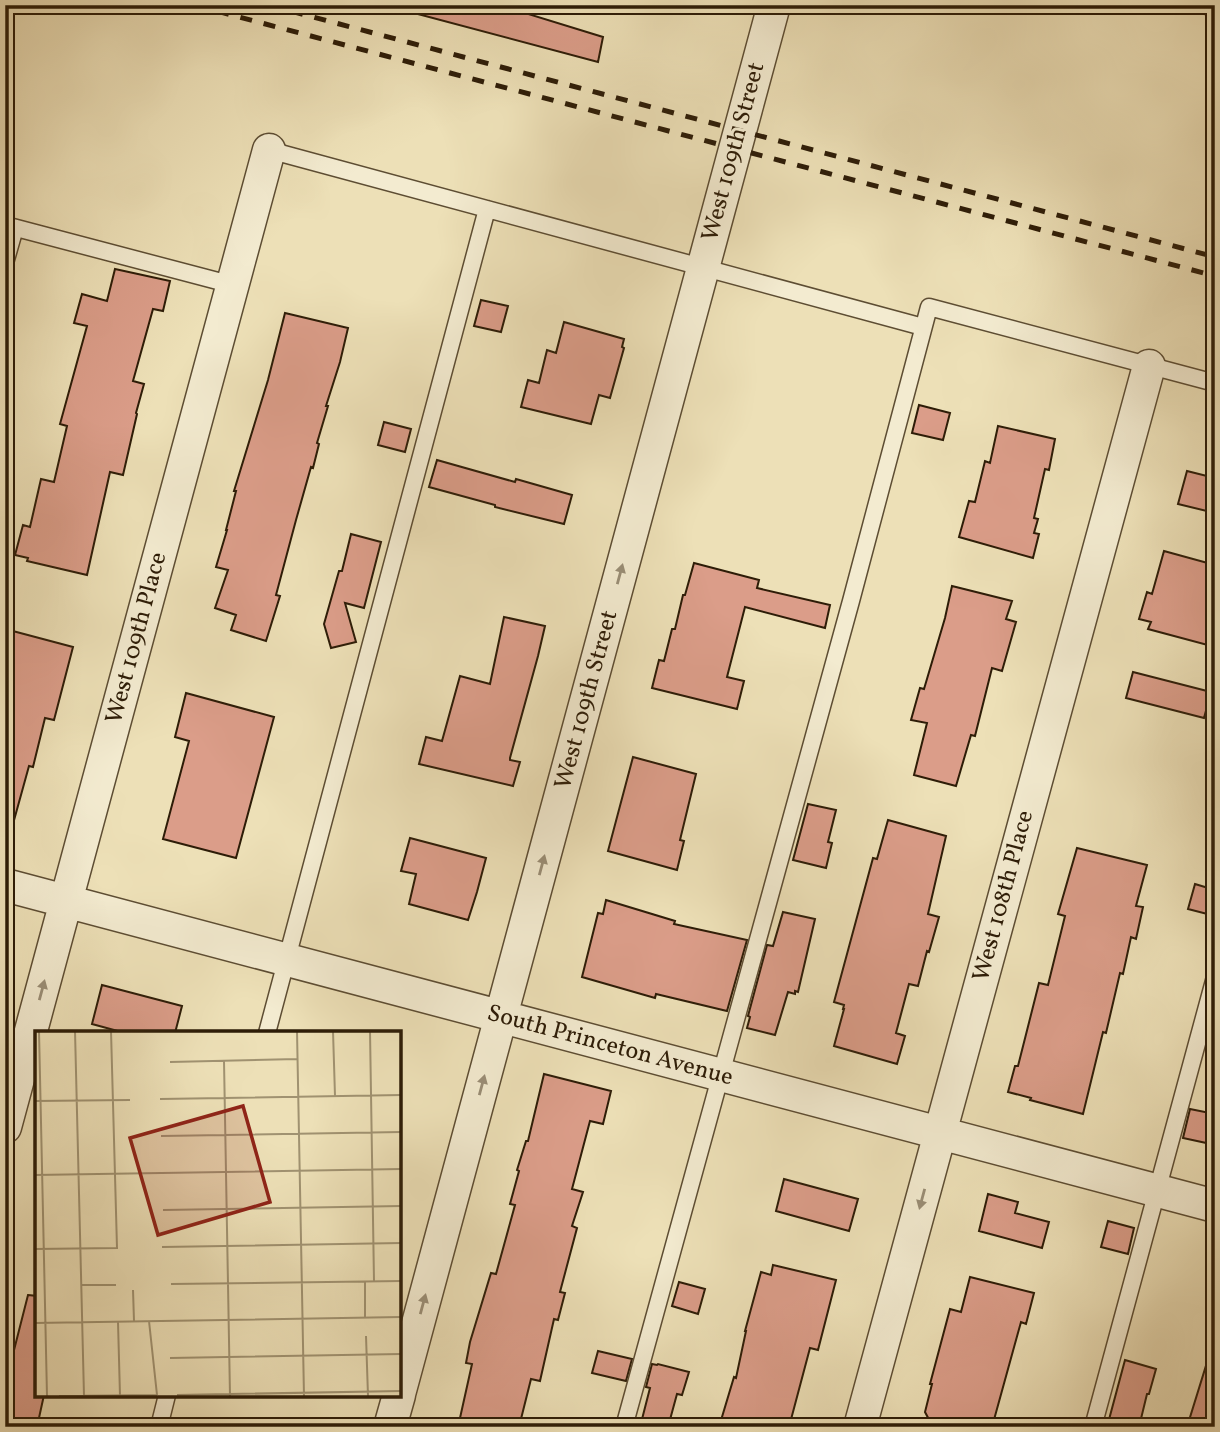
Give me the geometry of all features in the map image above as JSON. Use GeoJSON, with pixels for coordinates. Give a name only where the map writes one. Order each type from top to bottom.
{"type":"FeatureCollection","features":[{"type":"Feature","properties":{"kind":"street","name":"West 109th Street"},"geometry":{"type":"LineString","coordinates":[[401,1388],[774,5]]}},
{"type":"Feature","properties":{"kind":"street","name":"West 109th Place"},"geometry":{"type":"LineString","coordinates":[[5,1127],[269,150]]}},
{"type":"Feature","properties":{"kind":"street","name":"West 108th Place"},"geometry":{"type":"LineString","coordinates":[[860,1427],[1149,366]]}},
{"type":"Feature","properties":{"kind":"street","name":"South Princeton Avenue"},"geometry":{"type":"LineString","coordinates":[[5,886],[1215,1206]]}},
{"type":"Feature","properties":{"kind":"street","name":"West 109th Street"},"geometry":{"type":"LineString","coordinates":[[390,1427],[398,1397]]}},
{"type":"Feature","properties":{"kind":"lane"},"geometry":{"type":"LineString","coordinates":[[1203,5],[1215,8]]}},
{"type":"Feature","properties":{"kind":"lane"},"geometry":{"type":"LineString","coordinates":[[269,150],[923,327]]}},
{"type":"Feature","properties":{"kind":"lane"},"geometry":{"type":"LineString","coordinates":[[268,1031],[487,209]]}},
{"type":"Feature","properties":{"kind":"lane"},"geometry":{"type":"LineString","coordinates":[[5,263],[10,226],[233,285]]}},
{"type":"Feature","properties":{"kind":"lane"},"geometry":{"type":"LineString","coordinates":[[624,1427],[929,307],[1215,383]]}},
{"type":"Feature","properties":{"kind":"lane"},"geometry":{"type":"LineString","coordinates":[[1093,1427],[1215,978]]}},
{"type":"Feature","properties":{"kind":"lane"},"geometry":{"type":"LineString","coordinates":[[159,1427],[166,1397]]}},
{"type":"Feature","properties":{"kind":"building"},"geometry":{"type":"Polygon","coordinates":[[[415,5],[499,5],[603,37],[598,62],[414,13],[415,5]]]}},
{"type":"Feature","properties":{"kind":"building"},"geometry":{"type":"Polygon","coordinates":[[[115,269],[170,281],[163,311],[153,309],[133,381],[144,384],[123,475],[110,472],[87,575],[27,561],[28,558],[15,555],[23,525],[30,527],[41,479],[54,482],[67,426],[60,424],[87,326],[74,323],[82,294],[107,301],[115,269]]]}},
{"type":"Feature","properties":{"kind":"building"},"geometry":{"type":"Polygon","coordinates":[[[481,300],[508,306],[501,332],[474,326],[481,300]]]}},
{"type":"Feature","properties":{"kind":"building"},"geometry":{"type":"Polygon","coordinates":[[[285,313],[348,328],[326,406],[313,468],[311,467],[276,595],[280,596],[266,641],[231,630],[236,615],[215,608],[228,570],[216,567],[227,530],[234,491],[268,380],[285,313]]]}},
{"type":"Feature","properties":{"kind":"building"},"geometry":{"type":"Polygon","coordinates":[[[564,322],[624,339],[610,398],[599,395],[591,424],[521,407],[528,380],[539,383],[547,350],[556,353],[564,322]]]}},
{"type":"Feature","properties":{"kind":"building"},"geometry":{"type":"Polygon","coordinates":[[[919,405],[950,413],[943,440],[912,433],[919,405]]]}},
{"type":"Feature","properties":{"kind":"building"},"geometry":{"type":"Polygon","coordinates":[[[384,422],[411,429],[405,452],[378,445],[384,422]]]}},
{"type":"Feature","properties":{"kind":"building"},"geometry":{"type":"Polygon","coordinates":[[[998,426],[1055,439],[1049,470],[1045,469],[1034,518],[1038,519],[1034,533],[1039,534],[1033,558],[959,537],[969,501],[975,502],[985,461],[990,463],[998,426]]]}},
{"type":"Feature","properties":{"kind":"building"},"geometry":{"type":"Polygon","coordinates":[[[437,460],[572,495],[564,524],[429,487],[437,460]]]}},
{"type":"Feature","properties":{"kind":"building"},"geometry":{"type":"Polygon","coordinates":[[[1187,471],[1215,478],[1215,513],[1178,504],[1187,471]]]}},
{"type":"Feature","properties":{"kind":"building"},"geometry":{"type":"Polygon","coordinates":[[[351,534],[381,542],[364,608],[345,603],[356,642],[331,648],[324,624],[351,534]]]}},
{"type":"Feature","properties":{"kind":"building"},"geometry":{"type":"Polygon","coordinates":[[[1164,551],[1215,565],[1215,647],[1148,629],[1151,622],[1139,619],[1147,592],[1152,594],[1164,551]]]}},
{"type":"Feature","properties":{"kind":"building"},"geometry":{"type":"Polygon","coordinates":[[[694,563],[759,580],[757,588],[830,605],[825,628],[745,607],[727,677],[744,681],[737,709],[652,688],[659,660],[664,661],[672,629],[675,629],[694,563]]]}},
{"type":"Feature","properties":{"kind":"building"},"geometry":{"type":"Polygon","coordinates":[[[952,586],[1012,601],[1006,619],[1016,622],[1002,671],[992,668],[975,736],[971,735],[956,786],[914,775],[927,723],[911,720],[920,688],[924,689],[952,586]]]}},
{"type":"Feature","properties":{"kind":"building"},"geometry":{"type":"Polygon","coordinates":[[[504,617],[545,626],[510,758],[520,762],[513,786],[419,764],[426,737],[442,741],[460,676],[490,684],[504,617]]]}},
{"type":"Feature","properties":{"kind":"building"},"geometry":{"type":"Polygon","coordinates":[[[9,630],[73,647],[54,720],[45,718],[33,767],[29,766],[13,824],[5,823],[5,644],[9,630]]]}},
{"type":"Feature","properties":{"kind":"building"},"geometry":{"type":"Polygon","coordinates":[[[1133,672],[1211,692],[1204,718],[1126,698],[1133,672]]]}},
{"type":"Feature","properties":{"kind":"building"},"geometry":{"type":"Polygon","coordinates":[[[186,693],[274,717],[236,858],[163,839],[189,741],[175,737],[186,693]]]}},
{"type":"Feature","properties":{"kind":"building"},"geometry":{"type":"Polygon","coordinates":[[[633,757],[696,774],[680,840],[684,841],[677,870],[608,851],[633,757]]]}},
{"type":"Feature","properties":{"kind":"building"},"geometry":{"type":"Polygon","coordinates":[[[808,804],[836,810],[828,842],[832,843],[826,868],[793,860],[808,804]]]}},
{"type":"Feature","properties":{"kind":"building"},"geometry":{"type":"Polygon","coordinates":[[[888,820],[946,836],[928,914],[939,917],[918,986],[909,984],[896,1033],[905,1036],[897,1064],[834,1046],[844,1005],[834,1002],[873,858],[877,859],[888,820]]]}},
{"type":"Feature","properties":{"kind":"building"},"geometry":{"type":"Polygon","coordinates":[[[410,838],[486,858],[468,920],[409,904],[416,874],[401,871],[410,838]]]}},
{"type":"Feature","properties":{"kind":"building"},"geometry":{"type":"Polygon","coordinates":[[[1077,848],[1147,865],[1136,906],[1143,907],[1136,939],[1131,937],[1123,974],[1120,973],[1083,1114],[1008,1092],[1015,1066],[1018,1066],[1039,983],[1048,985],[1065,916],[1058,914],[1077,848]]]}},
{"type":"Feature","properties":{"kind":"building"},"geometry":{"type":"Polygon","coordinates":[[[1195,884],[1215,890],[1215,916],[1188,909],[1195,884]]]}},
{"type":"Feature","properties":{"kind":"building"},"geometry":{"type":"Polygon","coordinates":[[[606,900],[675,921],[674,924],[747,940],[727,1011],[656,994],[655,998],[582,977],[598,913],[603,914],[606,900]]]}},
{"type":"Feature","properties":{"kind":"building"},"geometry":{"type":"Polygon","coordinates":[[[783,912],[815,919],[798,992],[788,992],[775,1035],[747,1028],[767,945],[773,946],[783,912]]]}},
{"type":"Feature","properties":{"kind":"building"},"geometry":{"type":"Polygon","coordinates":[[[102,985],[182,1006],[176,1031],[118,1031],[92,1024],[102,985]]]}},
{"type":"Feature","properties":{"kind":"building"},"geometry":{"type":"Polygon","coordinates":[[[544,1074],[611,1091],[603,1124],[590,1121],[572,1189],[583,1192],[572,1226],[577,1228],[560,1292],[565,1293],[558,1320],[554,1319],[540,1381],[531,1379],[519,1427],[458,1427],[472,1364],[466,1363],[470,1342],[491,1273],[496,1274],[515,1205],[510,1204],[519,1171],[517,1170],[528,1141],[544,1074]]]}},
{"type":"Feature","properties":{"kind":"building"},"geometry":{"type":"Polygon","coordinates":[[[1190,1109],[1215,1114],[1211,1144],[1183,1138],[1190,1109]]]}},
{"type":"Feature","properties":{"kind":"building"},"geometry":{"type":"Polygon","coordinates":[[[784,1179],[858,1199],[849,1231],[776,1211],[784,1179]]]}},
{"type":"Feature","properties":{"kind":"building"},"geometry":{"type":"Polygon","coordinates":[[[988,1194],[1018,1202],[1015,1213],[1049,1222],[1042,1248],[979,1231],[988,1194]]]}},
{"type":"Feature","properties":{"kind":"building"},"geometry":{"type":"Polygon","coordinates":[[[1108,1221],[1134,1228],[1128,1254],[1101,1247],[1108,1221]]]}},
{"type":"Feature","properties":{"kind":"building"},"geometry":{"type":"Polygon","coordinates":[[[773,1265],[836,1280],[818,1350],[810,1348],[789,1427],[719,1427],[734,1377],[736,1378],[761,1272],[771,1275],[773,1265]]]}},
{"type":"Feature","properties":{"kind":"building"},"geometry":{"type":"Polygon","coordinates":[[[970,1277],[1034,1293],[1026,1324],[1021,1322],[992,1427],[933,1427],[925,1412],[930,1384],[950,1309],[961,1312],[970,1277]]]}},
{"type":"Feature","properties":{"kind":"building"},"geometry":{"type":"Polygon","coordinates":[[[679,1282],[705,1289],[698,1314],[672,1306],[679,1282]]]}},
{"type":"Feature","properties":{"kind":"building"},"geometry":{"type":"Polygon","coordinates":[[[28,1295],[35,1296],[35,1397],[44,1397],[37,1427],[5,1427],[5,1352],[13,1354],[28,1295]]]}},
{"type":"Feature","properties":{"kind":"building"},"geometry":{"type":"Polygon","coordinates":[[[598,1351],[632,1359],[626,1381],[592,1373],[598,1351]]]}},
{"type":"Feature","properties":{"kind":"building"},"geometry":{"type":"Polygon","coordinates":[[[1209,1356],[1215,1357],[1215,1427],[1187,1427],[1209,1356]]]}},
{"type":"Feature","properties":{"kind":"building"},"geometry":{"type":"Polygon","coordinates":[[[1125,1360],[1156,1369],[1139,1427],[1107,1427],[1125,1360]]]}},
{"type":"Feature","properties":{"kind":"building"},"geometry":{"type":"Polygon","coordinates":[[[652,1364],[689,1372],[682,1395],[677,1394],[668,1427],[640,1427],[650,1388],[646,1387],[652,1364]]]}},
{"type":"Feature","properties":{"kind":"railway"},"geometry":{"type":"LineString","coordinates":[[194,5],[1215,276]]}},
{"type":"Feature","properties":{"kind":"railway"},"geometry":{"type":"LineString","coordinates":[[268,5],[1215,257]]}}]}
